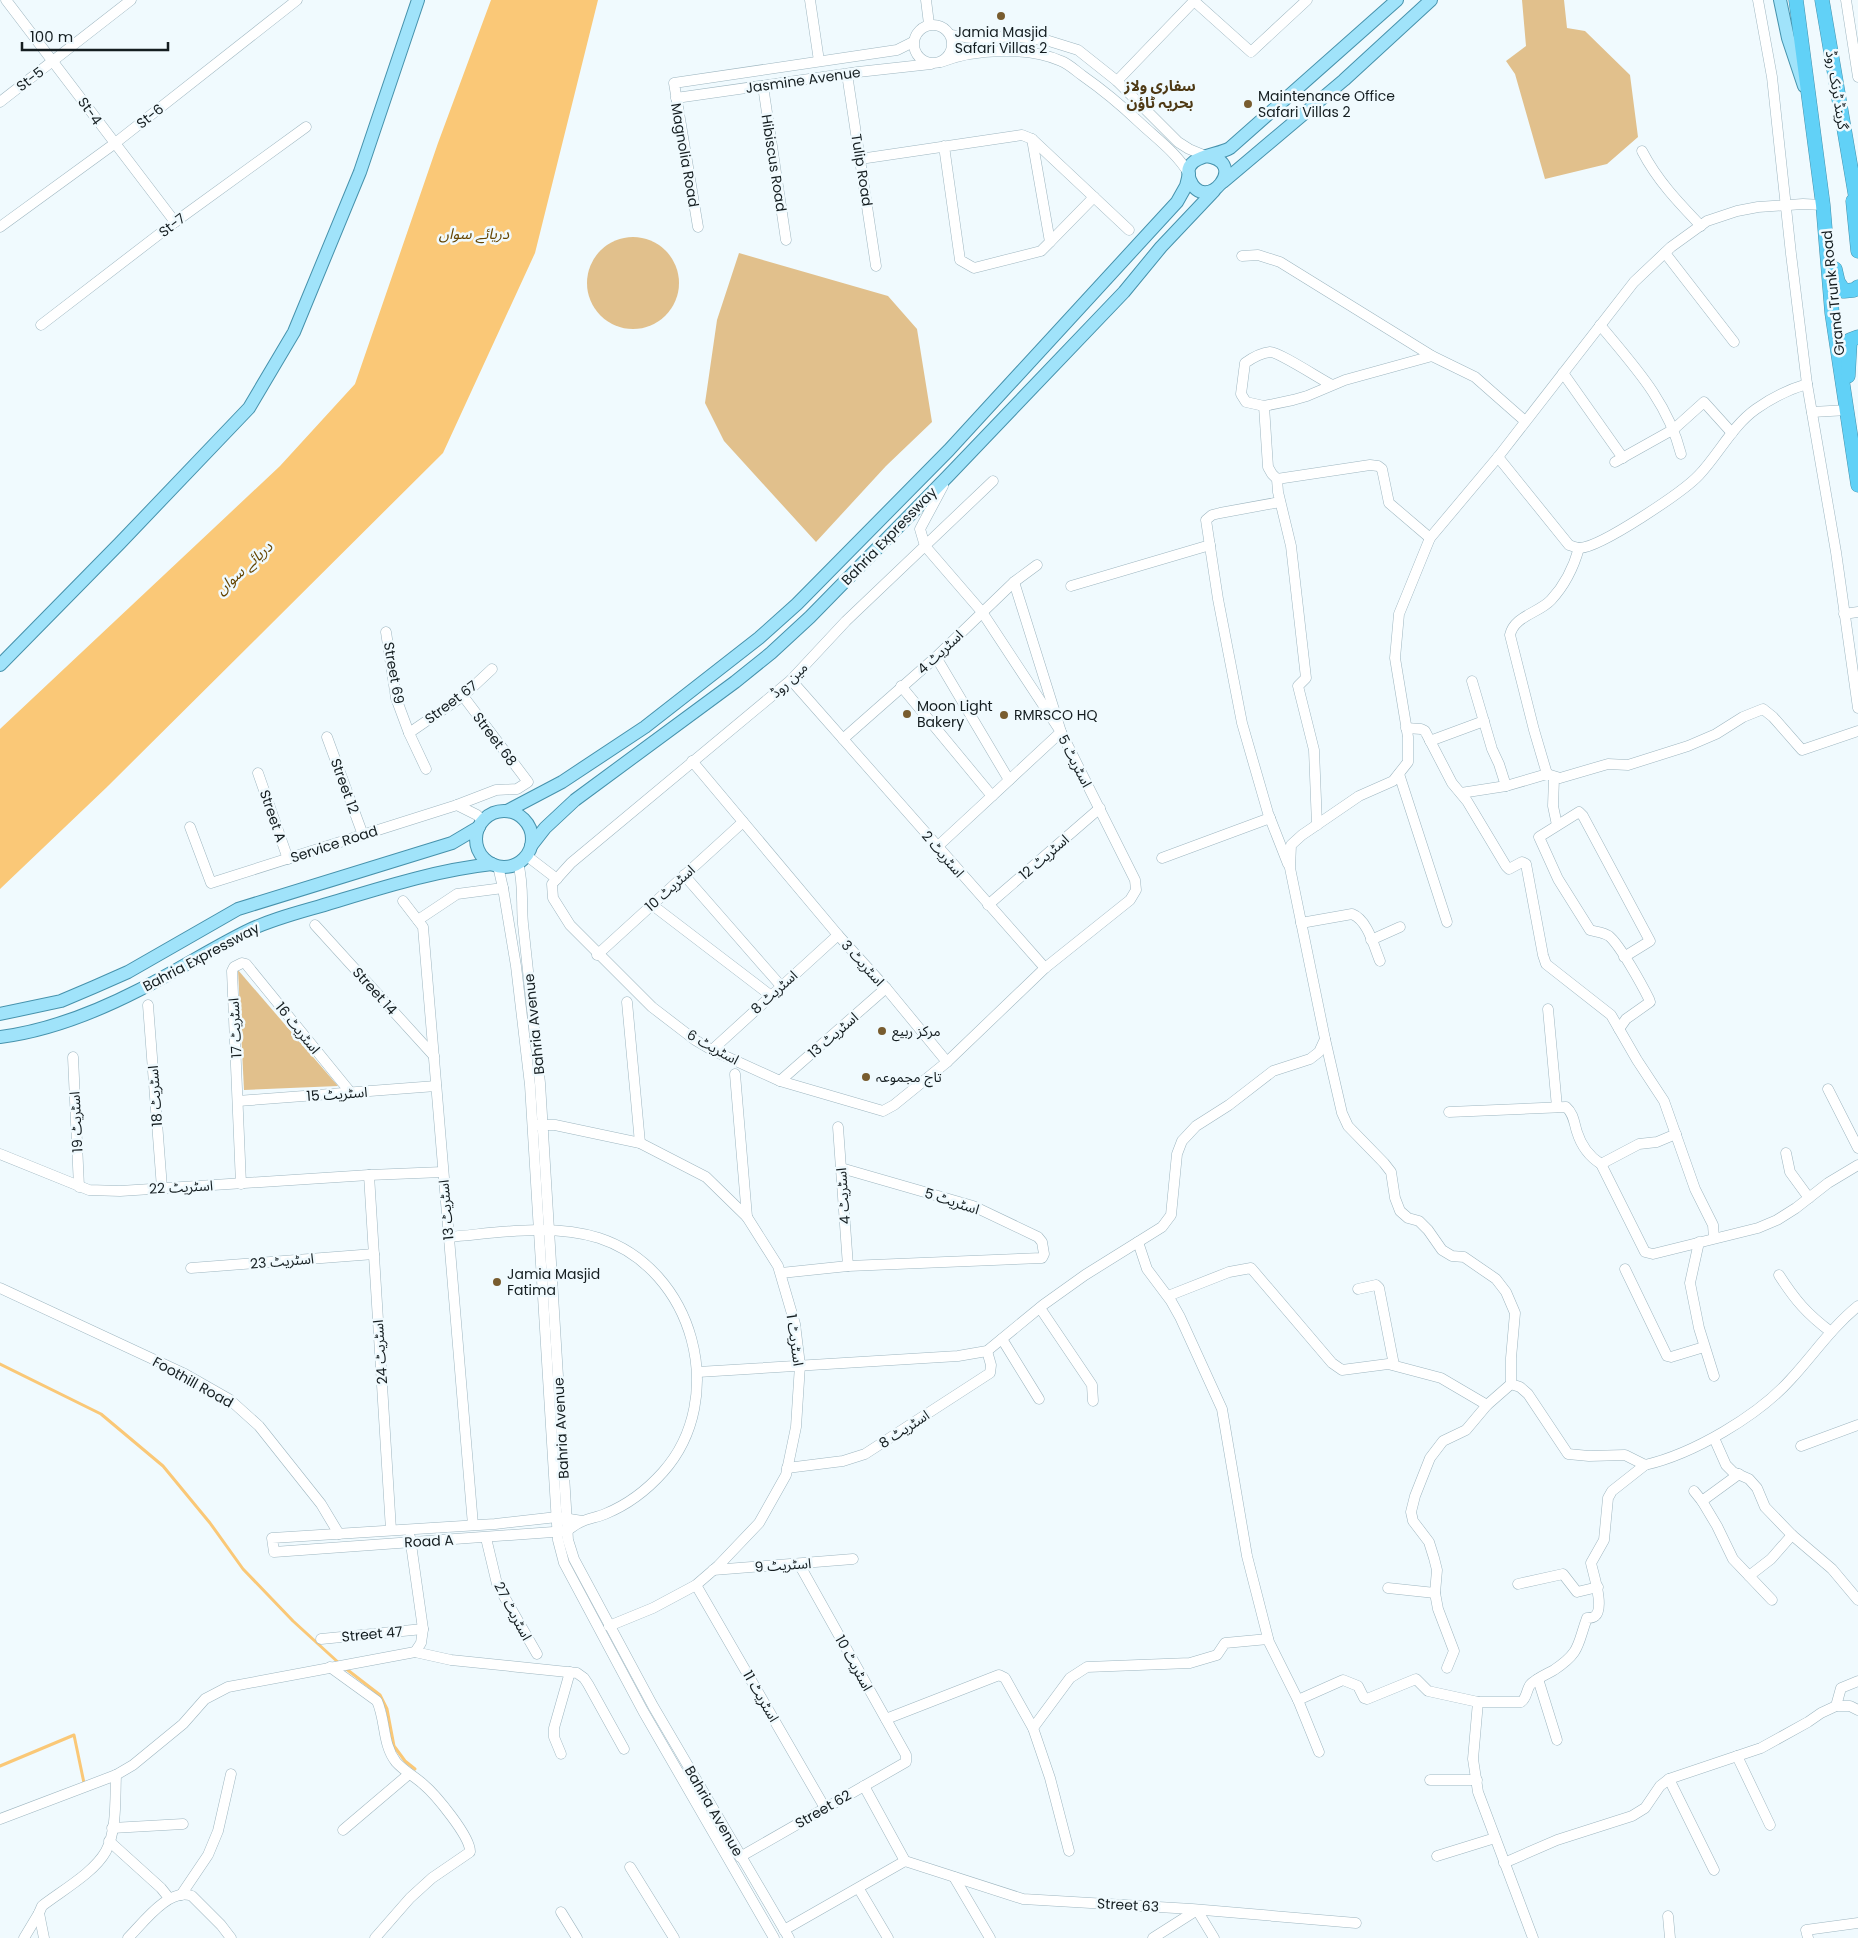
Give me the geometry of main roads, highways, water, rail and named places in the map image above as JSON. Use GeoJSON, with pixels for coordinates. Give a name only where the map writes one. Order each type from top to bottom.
{"type":"FeatureCollection","features":[{"type":"Feature","properties":{"kind":"highway","name":"گرینڈ ٹرنک روڈ"},"geometry":{"type":"LineString","coordinates":[[1796,0],[1808,100]]}},
{"type":"Feature","properties":{"kind":"highway","name":"گرینڈ ٹرنک روڈ"},"geometry":{"type":"LineString","coordinates":[[1822,0],[1854,170],[1858,210]]}},
{"type":"Feature","properties":{"kind":"highway","name":"Grand Trunk Road"},"geometry":{"type":"LineString","coordinates":[[1808,100],[1826,229],[1832,313],[1848,408],[1858,485]]}},
{"type":"Feature","properties":{"kind":"highway"},"geometry":{"type":"LineString","coordinates":[[1854,170],[1858,251]]}},
{"type":"Feature","properties":{"kind":"highway"},"geometry":{"type":"LineString","coordinates":[[1826,229],[1838,282],[1844,290],[1858,288]]}},
{"type":"Feature","properties":{"kind":"highway"},"geometry":{"type":"LineString","coordinates":[[1848,408],[1850,340],[1858,337]]}},
{"type":"Feature","properties":{"kind":"main road"},"geometry":{"type":"LineString","coordinates":[[0,665],[249,408],[294,332],[342,217],[360,172],[418,0]]}},
{"type":"Feature","properties":{"kind":"main road"},"geometry":{"type":"LineString","coordinates":[[1206,156],[1216,158],[1223,167],[1225,177],[1218,187],[1207,192],[1194,187],[1189,174],[1192,164],[1196,160],[1206,156],[1220,153],[1230,148],[1397,0]]}},
{"type":"Feature","properties":{"kind":"main road","name":"Bahria Expressway"},"geometry":{"type":"LineString","coordinates":[[525,855],[545,828],[575,800],[656,742],[771,653],[810,617],[949,476],[1124,292],[1161,247],[1218,187],[1344,80],[1431,0]]}},
{"type":"Feature","properties":{"kind":"main road"},"geometry":{"type":"LineString","coordinates":[[1780,0],[1788,38],[1808,100]]}},
{"type":"Feature","properties":{"kind":"main road","name":"Bahria Expressway"},"geometry":{"type":"LineString","coordinates":[[507,811],[562,782],[645,727],[759,638],[797,604],[949,450],[1025,369],[1176,202],[1186,186],[1189,174]]}},
{"type":"Feature","properties":{"kind":"main road"},"geometry":{"type":"LineString","coordinates":[[507,811],[516,813],[530,827],[532,836],[525,855],[508,866],[495,865],[486,860],[478,848],[477,834],[481,824],[493,813],[507,811]]}},
{"type":"Feature","properties":{"kind":"main road","name":"Bahria Expressway"},"geometry":{"type":"LineString","coordinates":[[0,1014],[61,1001],[128,972],[238,909],[443,846],[464,837],[481,824]]}},
{"type":"Feature","properties":{"kind":"main road","name":"Bahria Expressway"},"geometry":{"type":"LineString","coordinates":[[0,1037],[37,1030],[103,1006],[140,990],[247,931],[273,920],[414,878],[460,867],[495,865]]}},
{"type":"Feature","properties":{"kind":"water","name":"دریائے سواں"},"geometry":{"type":"Polygon","coordinates":[[[491,0],[598,0],[535,253],[443,453],[107,787],[0,889],[0,729],[280,466],[355,384],[438,143],[491,0]]]}},
{"type":"Feature","properties":{"kind":"waterway"},"geometry":{"type":"LineString","coordinates":[[0,1364],[101,1414],[163,1466],[210,1523],[243,1569],[293,1621],[340,1664]]}},
{"type":"Feature","properties":{"kind":"waterway"},"geometry":{"type":"LineString","coordinates":[[345,1668],[380,1695],[387,1709],[394,1746],[405,1761],[415,1769]]}},
{"type":"Feature","properties":{"kind":"waterway"},"geometry":{"type":"LineString","coordinates":[[0,1766],[74,1735],[84,1783]]}},
{"type":"Feature","properties":{"kind":"place","name":"Jamia Masjid Safari Villas 2"},"geometry":{"type":"Point","coordinates":[1001,16]}},
{"type":"Feature","properties":{"kind":"place","name":"Maintenance Office Safari Villas 2"},"geometry":{"type":"Point","coordinates":[1248,104]}},
{"type":"Feature","properties":{"kind":"place","name":"Moon Light Bakery"},"geometry":{"type":"Point","coordinates":[907,714]}},
{"type":"Feature","properties":{"kind":"place","name":"RMRSCO HQ"},"geometry":{"type":"Point","coordinates":[1004,715]}},
{"type":"Feature","properties":{"kind":"place","name":"مرکز ربیع"},"geometry":{"type":"Point","coordinates":[882,1031]}},
{"type":"Feature","properties":{"kind":"place","name":"تاج مجموعہ"},"geometry":{"type":"Point","coordinates":[866,1077]}},
{"type":"Feature","properties":{"kind":"place","name":"Jamia Masjid Fatima"},"geometry":{"type":"Point","coordinates":[497,1282]}},
{"type":"Feature","properties":{"kind":"district","name":"سفاری ولاز بحریہ ٹاؤن"},"geometry":{"type":"Point","coordinates":[1160,94]}}]}
